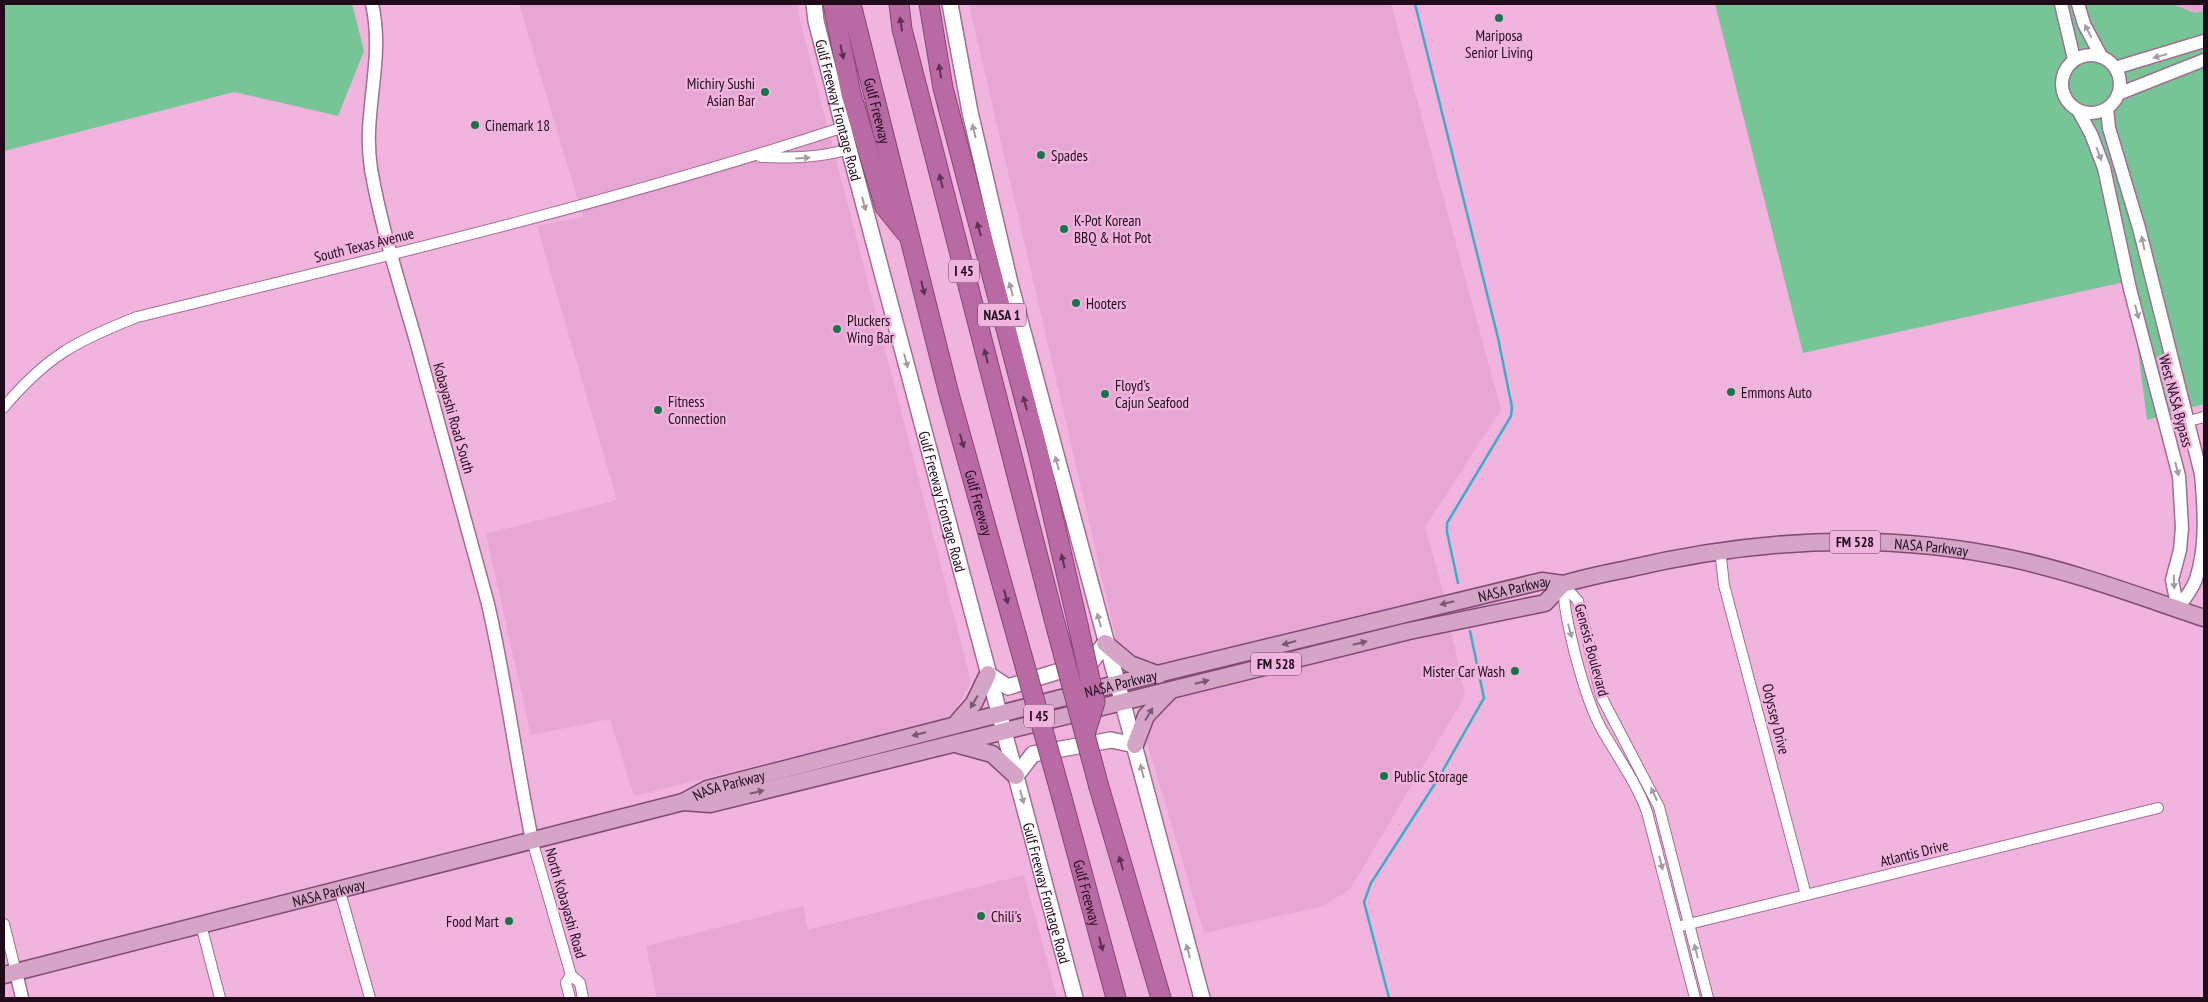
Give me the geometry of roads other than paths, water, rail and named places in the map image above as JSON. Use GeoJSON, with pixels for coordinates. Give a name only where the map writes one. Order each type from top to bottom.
{"type":"FeatureCollection","features":[{"type":"Feature","properties":{"kind":"highway"},"geometry":{"type":"LineString","coordinates":[[833,4],[850,94],[885,207],[912,241]]}},
{"type":"Feature","properties":{"kind":"highway","name":"Gulf Freeway"},"geometry":{"type":"LineString","coordinates":[[851,4],[949,394],[1116,998]]}},
{"type":"Feature","properties":{"kind":"highway","name":"I 45"},"geometry":{"type":"LineString","coordinates":[[899,4],[902,29],[1055,623],[1099,787],[1161,998]]}},
{"type":"Feature","properties":{"kind":"highway","name":"NASA 1"},"geometry":{"type":"LineString","coordinates":[[930,4],[943,88],[1038,451],[1095,702],[1085,734]]}},
{"type":"Feature","properties":{"kind":"main road","name":"Gulf Freeway Frontage Road"},"geometry":{"type":"LineString","coordinates":[[814,4],[816,21],[849,148],[1075,998]]}},
{"type":"Feature","properties":{"kind":"main road"},"geometry":{"type":"LineString","coordinates":[[950,4],[970,112],[1010,283],[1116,684],[1135,745],[1202,998]]}},
{"type":"Feature","properties":{"kind":"main road","name":"NASA Parkway"},"geometry":{"type":"LineString","coordinates":[[10,973],[683,802],[707,788],[1405,612],[1542,581],[1563,584],[1662,560],[1720,549],[1816,541],[1942,547],[2031,564],[2178,609]]}},
{"type":"Feature","properties":{"kind":"main road","name":"NASA Parkway"},"geometry":{"type":"LineString","coordinates":[[683,802],[710,804],[1005,733],[1121,702],[1409,631],[1545,603],[1563,584]]}},
{"type":"Feature","properties":{"kind":"main road","name":"FM 528"},"geometry":{"type":"LineString","coordinates":[[2178,609],[2204,618]]}},
{"type":"Feature","properties":{"kind":"main road"},"geometry":{"type":"LineString","coordinates":[[1405,612],[1409,631]]}},
{"type":"Feature","properties":{"kind":"main road"},"geometry":{"type":"LineString","coordinates":[[954,725],[974,703],[988,674],[1008,686],[1092,661],[1105,643]]}},
{"type":"Feature","properties":{"kind":"main road"},"geometry":{"type":"LineString","coordinates":[[1105,643],[1130,664],[1158,675]]}},
{"type":"Feature","properties":{"kind":"main road"},"geometry":{"type":"LineString","coordinates":[[1135,745],[1146,716],[1171,690]]}},
{"type":"Feature","properties":{"kind":"main road"},"geometry":{"type":"LineString","coordinates":[[956,744],[992,754],[1016,776],[1033,754],[1111,740],[1135,745]]}},
{"type":"Feature","properties":{"kind":"street","name":"Kobayashi Road South"},"geometry":{"type":"LineString","coordinates":[[372,4],[378,27],[368,127],[369,153],[392,254],[501,657],[517,761],[532,840]]}},
{"type":"Feature","properties":{"kind":"street"},"geometry":{"type":"LineString","coordinates":[[2061,4],[2074,59],[2092,54],[2101,56]]}},
{"type":"Feature","properties":{"kind":"street"},"geometry":{"type":"LineString","coordinates":[[2078,4],[2084,24],[2101,56],[2115,68],[2120,85],[2118,94],[2107,108],[2098,112],[2078,110]]}},
{"type":"Feature","properties":{"kind":"street"},"geometry":{"type":"LineString","coordinates":[[2115,68],[2204,41]]}},
{"type":"Feature","properties":{"kind":"street","name":"West NASA Bypass"},"geometry":{"type":"LineString","coordinates":[[2074,59],[2066,67],[2061,86],[2064,96],[2078,110],[2091,134],[2104,168],[2123,259],[2178,476],[2181,499],[2180,550],[2172,580],[2178,609]]}},
{"type":"Feature","properties":{"kind":"street"},"geometry":{"type":"LineString","coordinates":[[2118,94],[2204,60]]}},
{"type":"Feature","properties":{"kind":"street","name":"West NASA Bypass"},"geometry":{"type":"LineString","coordinates":[[2107,108],[2109,128],[2137,218],[2201,474],[2203,529],[2196,580],[2178,609]]}},
{"type":"Feature","properties":{"kind":"street","name":"South Texas Avenue"},"geometry":{"type":"LineString","coordinates":[[4,407],[38,370],[60,352],[90,335],[137,317],[392,254],[755,156],[844,127]]}},
{"type":"Feature","properties":{"kind":"street","name":"South Texas Avenue"},"geometry":{"type":"LineString","coordinates":[[755,156],[801,158],[826,156],[849,148]]}},
{"type":"Feature","properties":{"kind":"street"},"geometry":{"type":"LineString","coordinates":[[2166,427],[2204,417]]}},
{"type":"Feature","properties":{"kind":"street","name":"Odyssey Drive"},"geometry":{"type":"LineString","coordinates":[[1720,549],[1724,584],[1806,895]]}},
{"type":"Feature","properties":{"kind":"street","name":"Genesis Boulevard"},"geometry":{"type":"LineString","coordinates":[[1563,584],[1578,601],[1603,702],[1659,806],[1708,998]]}},
{"type":"Feature","properties":{"kind":"street","name":"Genesis Boulevard"},"geometry":{"type":"LineString","coordinates":[[1563,584],[1563,604],[1588,696],[1601,727],[1635,785],[1647,812],[1695,998]]}},
{"type":"Feature","properties":{"kind":"street","name":"Atlantis Drive"},"geometry":{"type":"LineString","coordinates":[[1677,927],[2158,808]]}},
{"type":"Feature","properties":{"kind":"street","name":"North Kobayashi Road"},"geometry":{"type":"LineString","coordinates":[[532,840],[571,975],[580,983],[583,998]]}},
{"type":"Feature","properties":{"kind":"street"},"geometry":{"type":"LineString","coordinates":[[339,888],[368,994]]}},
{"type":"Feature","properties":{"kind":"street"},"geometry":{"type":"LineString","coordinates":[[4,924],[10,973],[22,998]]}},
{"type":"Feature","properties":{"kind":"street"},"geometry":{"type":"LineString","coordinates":[[201,925],[220,998]]}},
{"type":"Feature","properties":{"kind":"street","name":"North Kobayashi Road"},"geometry":{"type":"LineString","coordinates":[[570,998],[566,983],[571,975]]}},
{"type":"Feature","properties":{"kind":"waterway"},"geometry":{"type":"LineString","coordinates":[[1415,4],[1498,338],[1512,407],[1511,416],[1447,523],[1447,532],[1458,583]]}},
{"type":"Feature","properties":{"kind":"waterway"},"geometry":{"type":"LineString","coordinates":[[1389,998],[1364,902],[1371,883],[1438,779],[1484,698],[1470,631]]}},
{"type":"Feature","properties":{"kind":"place","name":"Mariposa Senior Living"},"geometry":{"type":"Point","coordinates":[1499,18]}},
{"type":"Feature","properties":{"kind":"place","name":"Michiry Sushi Asian Bar"},"geometry":{"type":"Point","coordinates":[765,92]}},
{"type":"Feature","properties":{"kind":"place","name":"Cinemark 18"},"geometry":{"type":"Point","coordinates":[475,125]}},
{"type":"Feature","properties":{"kind":"place","name":"Spades"},"geometry":{"type":"Point","coordinates":[1041,155]}},
{"type":"Feature","properties":{"kind":"place","name":"K-Pot Korean BBQ & Hot Pot"},"geometry":{"type":"Point","coordinates":[1064,229]}},
{"type":"Feature","properties":{"kind":"place","name":"Hooters"},"geometry":{"type":"Point","coordinates":[1076,303]}},
{"type":"Feature","properties":{"kind":"place","name":"Pluckers Wing Bar"},"geometry":{"type":"Point","coordinates":[837,329]}},
{"type":"Feature","properties":{"kind":"place","name":"Emmons Auto"},"geometry":{"type":"Point","coordinates":[1731,392]}},
{"type":"Feature","properties":{"kind":"place","name":"Floyd's Cajun Seafood"},"geometry":{"type":"Point","coordinates":[1105,394]}},
{"type":"Feature","properties":{"kind":"place","name":"Fitness Connection"},"geometry":{"type":"Point","coordinates":[658,410]}},
{"type":"Feature","properties":{"kind":"place","name":"Mister Car Wash"},"geometry":{"type":"Point","coordinates":[1515,671]}},
{"type":"Feature","properties":{"kind":"place","name":"Public Storage"},"geometry":{"type":"Point","coordinates":[1384,776]}},
{"type":"Feature","properties":{"kind":"place","name":"Chili's"},"geometry":{"type":"Point","coordinates":[981,916]}},
{"type":"Feature","properties":{"kind":"place","name":"Food Mart"},"geometry":{"type":"Point","coordinates":[509,921]}}]}
